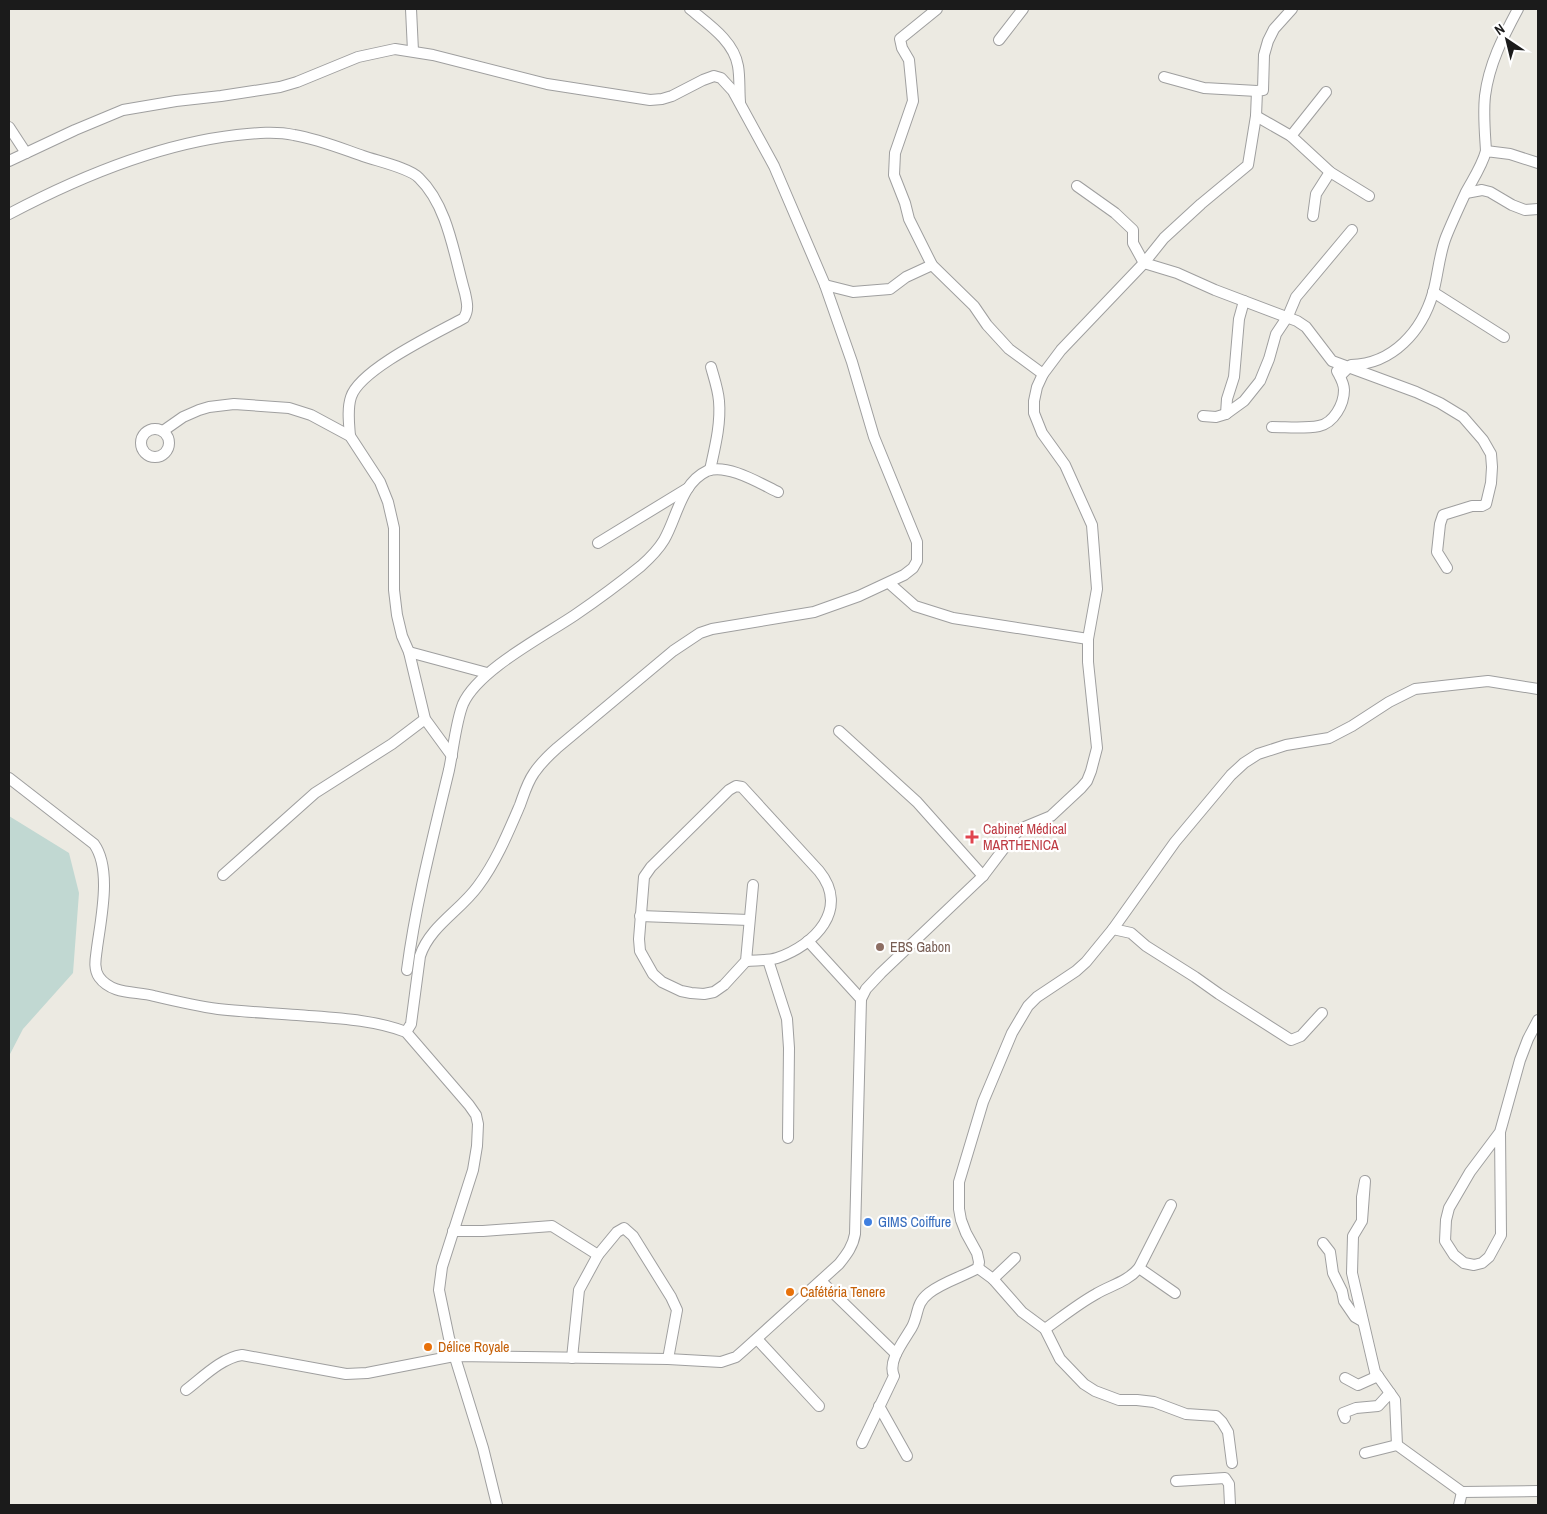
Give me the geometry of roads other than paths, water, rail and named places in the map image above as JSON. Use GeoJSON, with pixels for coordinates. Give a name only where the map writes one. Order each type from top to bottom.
{"type":"FeatureCollection","features":[{"type":"Feature","properties":{"kind":"street"},"geometry":{"type":"LineString","coordinates":[[412,9],[413,51]]}},
{"type":"Feature","properties":{"kind":"street"},"geometry":{"type":"LineString","coordinates":[[690,9],[718,32],[733,52],[738,65],[740,103]]}},
{"type":"Feature","properties":{"kind":"street"},"geometry":{"type":"LineString","coordinates":[[937,9],[900,39],[902,48],[909,60],[913,101],[895,153],[894,174],[909,219],[932,265],[974,306],[987,325],[1009,349],[1043,374]]}},
{"type":"Feature","properties":{"kind":"street"},"geometry":{"type":"LineString","coordinates":[[999,40],[1023,9]]}},
{"type":"Feature","properties":{"kind":"street"},"geometry":{"type":"LineString","coordinates":[[1164,76],[1204,88],[1263,90],[1264,55],[1268,41],[1274,29],[1292,9]]}},
{"type":"Feature","properties":{"kind":"street"},"geometry":{"type":"LineString","coordinates":[[1340,376],[1351,365],[1372,363],[1390,354],[1417,328],[1424,317],[1433,292],[1446,238],[1486,151],[1484,98],[1488,75],[1497,50],[1518,9]]}},
{"type":"Feature","properties":{"kind":"street"},"geometry":{"type":"LineString","coordinates":[[9,162],[82,127],[123,110],[184,99],[238,94],[280,87],[298,82],[358,57],[395,49],[413,51],[483,67],[547,84],[650,100],[662,100],[714,76],[721,78],[727,83],[740,103],[774,166],[825,285],[852,362],[874,437],[917,542],[917,561],[913,568],[904,575],[825,609],[712,628],[700,633],[667,656],[545,759],[533,775],[498,854],[486,875],[468,898],[437,929],[424,946],[418,970],[411,1024],[406,1032]]}},
{"type":"Feature","properties":{"kind":"street"},"geometry":{"type":"LineString","coordinates":[[186,1390],[222,1363],[234,1356],[242,1355],[346,1374],[367,1373],[454,1356],[720,1362],[736,1357],[821,1281],[847,1255],[853,1244],[855,1234],[861,999],[866,989],[983,876],[1014,835],[1022,828],[1051,816],[1063,807],[1087,781],[1095,761],[1097,748],[1088,662],[1088,639],[1097,589],[1092,525],[1065,466],[1042,433],[1034,413],[1035,394],[1043,374],[1061,350],[1144,263],[1164,238],[1248,165],[1256,116],[1257,91]]}},
{"type":"Feature","properties":{"kind":"street"},"geometry":{"type":"LineString","coordinates":[[1291,136],[1326,92]]}},
{"type":"Feature","properties":{"kind":"street"},"geometry":{"type":"LineString","coordinates":[[1256,116],[1291,136],[1330,172],[1369,196]]}},
{"type":"Feature","properties":{"kind":"street"},"geometry":{"type":"LineString","coordinates":[[9,128],[26,153]]}},
{"type":"Feature","properties":{"kind":"street"},"geometry":{"type":"LineString","coordinates":[[9,214],[51,192],[140,157],[220,137],[261,133],[293,134],[314,139],[414,174],[429,189],[441,208],[465,293],[466,314],[464,318],[380,366],[362,380],[355,388],[348,409],[350,436],[380,482],[388,502],[394,528],[396,614],[409,652],[425,719],[452,756]]}},
{"type":"Feature","properties":{"kind":"street"},"geometry":{"type":"LineString","coordinates":[[1486,151],[1510,154],[1538,163]]}},
{"type":"Feature","properties":{"kind":"street"},"geometry":{"type":"LineString","coordinates":[[1313,216],[1316,194],[1330,172]]}},
{"type":"Feature","properties":{"kind":"street"},"geometry":{"type":"LineString","coordinates":[[1077,186],[1115,213],[1133,230],[1133,243],[1144,263],[1177,273],[1244,301],[1288,316],[1306,327],[1332,361],[1340,376],[1344,389],[1342,402],[1327,422],[1320,426],[1272,427]]}},
{"type":"Feature","properties":{"kind":"street"},"geometry":{"type":"LineString","coordinates":[[1466,193],[1482,190],[1490,192],[1525,210],[1538,209]]}},
{"type":"Feature","properties":{"kind":"street"},"geometry":{"type":"LineString","coordinates":[[1203,416],[1216,417],[1226,414],[1244,402],[1260,382],[1276,334],[1288,316],[1296,297],[1308,280],[1352,230]]}},
{"type":"Feature","properties":{"kind":"street"},"geometry":{"type":"LineString","coordinates":[[825,285],[853,292],[890,289],[913,273],[932,265]]}},
{"type":"Feature","properties":{"kind":"street"},"geometry":{"type":"LineString","coordinates":[[1433,292],[1504,337]]}},
{"type":"Feature","properties":{"kind":"street"},"geometry":{"type":"LineString","coordinates":[[1226,414],[1227,399],[1234,377],[1239,318],[1244,301]]}},
{"type":"Feature","properties":{"kind":"street"},"geometry":{"type":"LineString","coordinates":[[1332,361],[1416,392],[1440,402],[1464,416],[1483,440],[1491,454],[1491,483],[1486,504],[1472,506],[1444,515],[1440,524],[1437,552],[1447,568]]}},
{"type":"Feature","properties":{"kind":"street"},"geometry":{"type":"LineString","coordinates":[[710,470],[718,434],[719,415],[719,399],[711,367]]}},
{"type":"Feature","properties":{"kind":"street"},"geometry":{"type":"LineString","coordinates":[[163,431],[183,417],[199,410],[234,404],[289,408],[310,415],[350,436]]}},
{"type":"Feature","properties":{"kind":"street"},"geometry":{"type":"LineString","coordinates":[[598,543],[688,488],[696,479],[710,470],[724,470],[746,476],[778,492]]}},
{"type":"Feature","properties":{"kind":"street"},"geometry":{"type":"LineString","coordinates":[[407,970],[412,932],[424,874],[463,703],[487,674],[576,615],[652,556],[665,539],[688,488]]}},
{"type":"Feature","properties":{"kind":"street"},"geometry":{"type":"LineString","coordinates":[[889,582],[916,606],[953,618],[1088,639]]}},
{"type":"Feature","properties":{"kind":"street"},"geometry":{"type":"LineString","coordinates":[[409,652],[487,674]]}},
{"type":"Feature","properties":{"kind":"street"},"geometry":{"type":"LineString","coordinates":[[978,1268],[977,1253],[961,1220],[959,1187],[973,1132],[989,1085],[1012,1033],[1028,1006],[1037,997],[1076,971],[1113,929],[1189,824],[1231,775],[1258,754],[1286,745],[1329,738],[1364,719],[1400,695],[1415,689],[1488,681],[1538,688]]}},
{"type":"Feature","properties":{"kind":"street"},"geometry":{"type":"LineString","coordinates":[[223,875],[315,792],[400,738],[425,719]]}},
{"type":"Feature","properties":{"kind":"street"},"geometry":{"type":"LineString","coordinates":[[839,731],[923,808],[983,876]]}},
{"type":"Feature","properties":{"kind":"street"},"geometry":{"type":"LineString","coordinates":[[9,778],[94,844],[100,852],[104,896],[95,963],[97,975],[105,984],[125,992],[153,995],[217,1009],[350,1020],[394,1028],[406,1032],[469,1105],[476,1116],[478,1124],[475,1159],[442,1267],[439,1290],[454,1356],[483,1448],[497,1505]]}},
{"type":"Feature","properties":{"kind":"street"},"geometry":{"type":"LineString","coordinates":[[746,961],[777,958],[808,942],[826,921],[831,904],[829,887],[819,871],[753,797],[740,787],[733,787],[729,790],[651,867],[644,877],[640,916],[640,951],[654,974],[670,987],[691,993],[704,994],[714,992],[724,985],[746,961],[753,885]]}},
{"type":"Feature","properties":{"kind":"street"},"geometry":{"type":"LineString","coordinates":[[640,916],[749,920]]}},
{"type":"Feature","properties":{"kind":"street"},"geometry":{"type":"LineString","coordinates":[[1113,929],[1131,933],[1146,946],[1291,1040],[1301,1036],[1322,1013]]}},
{"type":"Feature","properties":{"kind":"street"},"geometry":{"type":"LineString","coordinates":[[808,942],[861,999]]}},
{"type":"Feature","properties":{"kind":"street"},"geometry":{"type":"LineString","coordinates":[[768,960],[787,1019],[789,1048],[788,1138]]}},
{"type":"Feature","properties":{"kind":"street"},"geometry":{"type":"LineString","coordinates":[[1500,1132],[1470,1172],[1449,1208],[1446,1220],[1445,1241],[1454,1255],[1464,1263],[1474,1265],[1482,1263],[1489,1257],[1501,1235],[1500,1132],[1520,1060],[1538,1020]]}},
{"type":"Feature","properties":{"kind":"street"},"geometry":{"type":"LineString","coordinates":[[1045,1328],[1098,1293],[1126,1280],[1139,1268],[1171,1205]]}},
{"type":"Feature","properties":{"kind":"street"},"geometry":{"type":"LineString","coordinates":[[1362,1221],[1353,1236],[1352,1274],[1375,1372],[1395,1400],[1397,1445]]}},
{"type":"Feature","properties":{"kind":"street"},"geometry":{"type":"LineString","coordinates":[[453,1230],[483,1231],[552,1226],[598,1255]]}},
{"type":"Feature","properties":{"kind":"street"},"geometry":{"type":"LineString","coordinates":[[572,1358],[579,1290],[598,1255],[621,1229],[627,1229],[671,1297],[677,1310],[668,1360]]}},
{"type":"Feature","properties":{"kind":"street"},"geometry":{"type":"LineString","coordinates":[[1324,1243],[1330,1252],[1333,1274],[1342,1290],[1344,1300],[1355,1316],[1362,1320]]}},
{"type":"Feature","properties":{"kind":"street"},"geometry":{"type":"LineString","coordinates":[[993,1279],[1015,1258]]}},
{"type":"Feature","properties":{"kind":"street"},"geometry":{"type":"LineString","coordinates":[[978,1268],[993,1279],[1014,1304],[1045,1328],[1060,1359],[1084,1384],[1095,1391],[1119,1400],[1154,1402],[1186,1414],[1216,1416],[1228,1432],[1232,1463]]}},
{"type":"Feature","properties":{"kind":"street"},"geometry":{"type":"LineString","coordinates":[[862,1443],[894,1375],[892,1371],[896,1354],[912,1327],[919,1303],[939,1287],[978,1268]]}},
{"type":"Feature","properties":{"kind":"street"},"geometry":{"type":"LineString","coordinates":[[1139,1268],[1175,1293]]}},
{"type":"Feature","properties":{"kind":"street"},"geometry":{"type":"LineString","coordinates":[[821,1281],[896,1354]]}},
{"type":"Feature","properties":{"kind":"street"},"geometry":{"type":"LineString","coordinates":[[757,1339],[819,1406]]}},
{"type":"Feature","properties":{"kind":"street"},"geometry":{"type":"LineString","coordinates":[[1345,1378],[1358,1385],[1378,1376]]}},
{"type":"Feature","properties":{"kind":"street"},"geometry":{"type":"LineString","coordinates":[[1345,1418],[1343,1413],[1356,1408],[1378,1406],[1390,1393]]}},
{"type":"Feature","properties":{"kind":"street"},"geometry":{"type":"LineString","coordinates":[[879,1406],[907,1456]]}},
{"type":"Feature","properties":{"kind":"street"},"geometry":{"type":"LineString","coordinates":[[1365,1453],[1397,1445],[1462,1492],[1538,1490]]}},
{"type":"Feature","properties":{"kind":"street"},"geometry":{"type":"LineString","coordinates":[[1176,1481],[1225,1478],[1229,1484],[1230,1505]]}},
{"type":"Feature","properties":{"kind":"street"},"geometry":{"type":"LineString","coordinates":[[1459,1505],[1462,1492]]}},
{"type":"Feature","properties":{"kind":"place","name":"Cabinet Médical MARTHENICA"},"geometry":{"type":"Point","coordinates":[972,837]}},
{"type":"Feature","properties":{"kind":"place","name":"EBS Gabon"},"geometry":{"type":"Point","coordinates":[880,947]}},
{"type":"Feature","properties":{"kind":"place","name":"GIMS Coiffure"},"geometry":{"type":"Point","coordinates":[868,1222]}},
{"type":"Feature","properties":{"kind":"place","name":"Cafétéria Tenere"},"geometry":{"type":"Point","coordinates":[790,1292]}},
{"type":"Feature","properties":{"kind":"place","name":"Délice Royale"},"geometry":{"type":"Point","coordinates":[428,1347]}}]}
